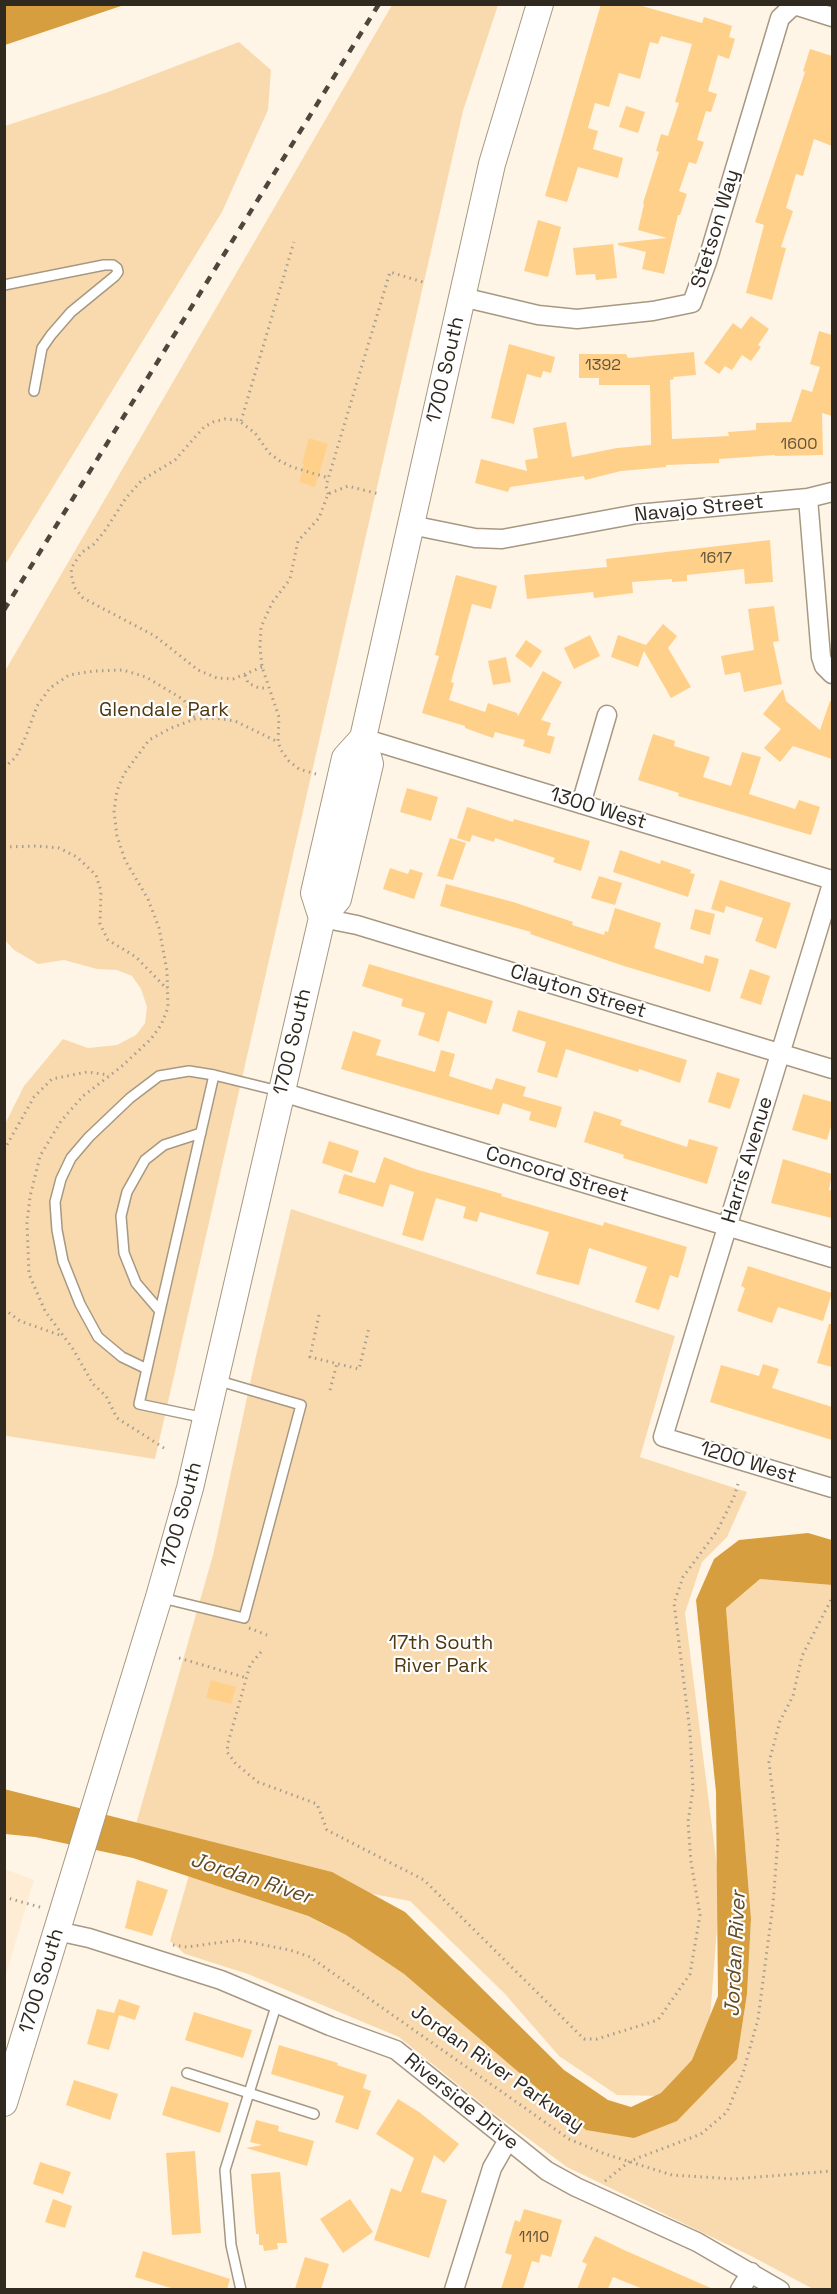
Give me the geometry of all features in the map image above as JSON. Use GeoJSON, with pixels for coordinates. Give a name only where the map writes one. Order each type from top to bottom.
{"type":"FeatureCollection","features":[{"type":"Feature","properties":{"kind":"street","name":"1700 South"},"geometry":{"type":"LineString","coordinates":[[4,2103],[159,1597],[190,1488],[322,918],[339,899],[365,787],[370,764],[363,738],[492,164],[540,4]]}},
{"type":"Feature","properties":{"kind":"street","name":"Stetson Way"},"geometry":{"type":"LineString","coordinates":[[462,297],[538,315],[577,319],[653,311],[692,303],[780,18],[793,5]]}},
{"type":"Feature","properties":{"kind":"street"},"geometry":{"type":"LineString","coordinates":[[793,5],[832,17]]}},
{"type":"Feature","properties":{"kind":"street"},"geometry":{"type":"LineString","coordinates":[[832,492],[808,498],[821,657],[824,666],[832,674]]}},
{"type":"Feature","properties":{"kind":"street","name":"Navajo Street"},"geometry":{"type":"LineString","coordinates":[[411,525],[476,538],[502,538],[637,514],[808,498]]}},
{"type":"Feature","properties":{"kind":"street"},"geometry":{"type":"LineString","coordinates":[[581,804],[607,715]]}},
{"type":"Feature","properties":{"kind":"street","name":"1300 West"},"geometry":{"type":"LineString","coordinates":[[363,738],[832,882]]}},
{"type":"Feature","properties":{"kind":"street","name":"Harris Avenue"},"geometry":{"type":"LineString","coordinates":[[663,1437],[832,882]]}},
{"type":"Feature","properties":{"kind":"street","name":"Clayton Street"},"geometry":{"type":"LineString","coordinates":[[322,918],[357,925],[832,1069]]}},
{"type":"Feature","properties":{"kind":"street","name":"Concord Street"},"geometry":{"type":"LineString","coordinates":[[282,1092],[832,1258]]}},
{"type":"Feature","properties":{"kind":"street","name":"1200 West"},"geometry":{"type":"LineString","coordinates":[[663,1437],[832,1488]]}},
{"type":"Feature","properties":{"kind":"street","name":"Riverside Drive"},"geometry":{"type":"LineString","coordinates":[[57,1931],[89,1938],[222,1980],[396,2050],[547,2171],[596,2196],[697,2241],[780,2289]]}},
{"type":"Feature","properties":{"kind":"street"},"geometry":{"type":"LineString","coordinates":[[454,2289],[492,2168],[508,2140]]}},
{"type":"Feature","properties":{"kind":"street"},"geometry":{"type":"LineString","coordinates":[[740,2289],[751,2272]]}},
{"type":"Feature","properties":{"kind":"lane"},"geometry":{"type":"LineString","coordinates":[[4,285],[104,265],[113,265],[117,268],[115,276],[71,312],[42,348],[34,391]]}},
{"type":"Feature","properties":{"kind":"lane"},"geometry":{"type":"LineString","coordinates":[[147,1369],[122,1357],[98,1337],[80,1304],[63,1261],[57,1230],[56,1202],[61,1179],[71,1158],[89,1137],[130,1098],[159,1076],[189,1071],[282,1092]]}},
{"type":"Feature","properties":{"kind":"lane"},"geometry":{"type":"LineString","coordinates":[[207,1418],[139,1404],[214,1075]]}},
{"type":"Feature","properties":{"kind":"lane"},"geometry":{"type":"LineString","coordinates":[[160,1311],[136,1282],[124,1253],[123,1208],[127,1192],[145,1160],[164,1144],[201,1133]]}},
{"type":"Feature","properties":{"kind":"lane"},"geometry":{"type":"LineString","coordinates":[[159,1597],[244,1618],[301,1405],[216,1380]]}},
{"type":"Feature","properties":{"kind":"lane"},"geometry":{"type":"LineString","coordinates":[[241,2289],[231,2246],[225,2170],[277,2003]]}},
{"type":"Feature","properties":{"kind":"lane"},"geometry":{"type":"LineString","coordinates":[[187,2073],[314,2114]]}},
{"type":"Feature","properties":{"kind":"path"},"geometry":{"type":"LineString","coordinates":[[241,422],[294,242]]}},
{"type":"Feature","properties":{"kind":"path"},"geometry":{"type":"LineString","coordinates":[[278,742],[279,717],[262,667],[261,627],[266,615],[290,579],[298,541],[319,518],[328,494],[326,486],[390,272],[426,283]]}},
{"type":"Feature","properties":{"kind":"path"},"geometry":{"type":"LineString","coordinates":[[262,667],[233,679],[225,679],[198,670],[155,636],[83,598],[74,587],[71,573],[76,559],[104,532],[126,498],[142,480],[175,459],[204,427],[225,419],[241,422],[255,433],[269,453],[280,461],[329,478]]}},
{"type":"Feature","properties":{"kind":"path"},"geometry":{"type":"LineString","coordinates":[[328,494],[348,486],[379,494]]}},
{"type":"Feature","properties":{"kind":"path"},"geometry":{"type":"LineString","coordinates":[[4,768],[16,757],[37,705],[50,688],[69,675],[123,669],[146,677],[184,700],[195,719]]}},
{"type":"Feature","properties":{"kind":"path"},"geometry":{"type":"LineString","coordinates":[[245,675],[248,683],[259,688],[268,688]]}},
{"type":"Feature","properties":{"kind":"path"},"geometry":{"type":"LineString","coordinates":[[164,1448],[117,1418],[106,1396],[93,1384],[73,1350],[45,1311],[29,1274],[27,1232],[30,1197],[40,1156],[61,1121],[83,1096],[151,1039],[168,1008],[167,971],[159,928],[148,898],[125,860],[117,836],[114,810],[117,791],[124,774],[149,740],[195,719],[215,718],[235,721],[278,742],[289,760],[299,769],[316,774]]}},
{"type":"Feature","properties":{"kind":"path"},"geometry":{"type":"LineString","coordinates":[[4,847],[59,848],[77,858],[96,875],[101,891],[100,924],[108,940],[136,957],[168,990]]}},
{"type":"Feature","properties":{"kind":"path"},"geometry":{"type":"LineString","coordinates":[[4,1150],[34,1097],[52,1079],[87,1072],[109,1075]]}},
{"type":"Feature","properties":{"kind":"path"},"geometry":{"type":"LineString","coordinates":[[4,1309],[20,1321],[63,1337]]}},
{"type":"Feature","properties":{"kind":"path"},"geometry":{"type":"LineString","coordinates":[[319,1315],[310,1357],[359,1369],[369,1328]]}},
{"type":"Feature","properties":{"kind":"path"},"geometry":{"type":"LineString","coordinates":[[330,1390],[337,1363]]}},
{"type":"Feature","properties":{"kind":"path"},"geometry":{"type":"LineString","coordinates":[[261,1652],[250,1665],[228,1743],[227,1752],[236,1764],[258,1782],[317,1804],[327,1830],[424,1880],[584,2038],[597,2039],[658,2020],[690,1974],[699,1915],[688,1822],[693,1789],[690,1732],[674,1603],[683,1577],[717,1532],[738,1484]]}},
{"type":"Feature","properties":{"kind":"path"},"geometry":{"type":"LineString","coordinates":[[596,2196],[603,2182],[630,2161],[701,2134],[727,2112],[742,2073],[758,2019],[768,1955],[778,1838],[769,1762],[780,1721],[793,1696],[802,1656],[832,1598]]}},
{"type":"Feature","properties":{"kind":"path"},"geometry":{"type":"LineString","coordinates":[[244,1618],[249,1628],[267,1635]]}},
{"type":"Feature","properties":{"kind":"path"},"geometry":{"type":"LineString","coordinates":[[179,1658],[246,1678]]}},
{"type":"Feature","properties":{"kind":"path"},"geometry":{"type":"LineString","coordinates":[[4,1898],[38,1907]]}},
{"type":"Feature","properties":{"kind":"path","name":"Jordan River Parkway"},"geometry":{"type":"LineString","coordinates":[[169,1944],[187,1947],[238,1940],[290,1950],[310,1957],[582,2146],[672,2175],[734,2179],[832,2171]]}},
{"type":"Feature","properties":{"kind":"shaded area"},"geometry":{"type":"Polygon","coordinates":[[[5,1869],[34,1880],[5,1978],[5,1869]]]}},
{"type":"Feature","properties":{"kind":"green space","name":"Glendale Park"},"geometry":{"type":"Polygon","coordinates":[[[392,5],[498,5],[463,111],[155,1459],[7,1436],[5,1434],[4,1126],[24,1086],[63,1039],[88,1048],[117,1045],[136,1035],[145,1023],[147,1007],[141,989],[132,976],[117,970],[97,969],[64,960],[38,964],[14,950],[5,940],[5,671],[392,5]]]}},
{"type":"Feature","properties":{"kind":"green space"},"geometry":{"type":"Polygon","coordinates":[[[239,42],[271,70],[268,110],[222,212],[5,565],[5,126],[108,92],[239,42]]]}},
{"type":"Feature","properties":{"kind":"green space","name":"17th South River Park"},"geometry":{"type":"Polygon","coordinates":[[[291,1209],[675,1336],[640,1457],[747,1492],[727,1537],[702,1562],[685,1613],[720,1890],[708,2044],[680,2084],[657,2096],[617,2095],[559,2056],[505,1994],[410,1901],[346,1889],[136,1824],[213,1555],[256,1356],[291,1209]]]}},
{"type":"Feature","properties":{"kind":"green space"},"geometry":{"type":"Polygon","coordinates":[[[760,1579],[832,1585],[832,2289],[813,2289],[753,2257],[567,2167],[492,2112],[399,2037],[248,1974],[185,1954],[170,1941],[189,1875],[307,1916],[346,1935],[404,1974],[586,2130],[737,2059],[747,1994],[751,1919],[726,1608],[760,1579]]]}},
{"type":"Feature","properties":{"kind":"water"},"geometry":{"type":"Polygon","coordinates":[[[5,4],[124,4],[124,5],[5,45],[5,4]]]}},
{"type":"Feature","properties":{"kind":"water","name":"Jordan River"},"geometry":{"type":"Polygon","coordinates":[[[808,1533],[832,1540],[832,1585],[760,1579],[726,1608],[751,1919],[747,1994],[737,2059],[677,2121],[634,2138],[586,2130],[404,1974],[346,1935],[308,1916],[133,1858],[35,1837],[5,1834],[4,1789],[332,1872],[405,1912],[564,2070],[608,2100],[631,2107],[661,2093],[692,2060],[718,1996],[716,1792],[696,1600],[714,1559],[739,1540],[808,1533]]]}},
{"type":"Feature","properties":{"kind":"building"},"geometry":{"type":"Polygon","coordinates":[[[601,4],[635,4],[702,23],[704,17],[732,26],[729,37],[735,39],[729,59],[718,55],[708,91],[717,94],[711,112],[706,111],[697,140],[704,142],[696,164],[689,162],[679,191],[687,194],[680,215],[678,215],[664,274],[642,269],[646,252],[618,245],[618,243],[667,238],[638,230],[643,203],[659,152],[656,151],[661,134],[668,136],[679,103],[675,102],[692,44],[661,36],[658,44],[650,42],[640,79],[619,73],[609,107],[595,103],[588,128],[598,131],[593,149],[623,158],[618,178],[578,167],[567,202],[545,196],[601,4]]]}},
{"type":"Feature","properties":{"kind":"building"},"geometry":{"type":"Polygon","coordinates":[[[810,49],[832,56],[832,146],[814,139],[803,176],[796,174],[786,208],[793,211],[781,247],[786,248],[772,300],[746,293],[764,225],[755,222],[805,72],[803,71],[810,49]]]}},
{"type":"Feature","properties":{"kind":"building"},"geometry":{"type":"Polygon","coordinates":[[[626,106],[645,112],[638,133],[619,127],[626,106]]]}},
{"type":"Feature","properties":{"kind":"building"},"geometry":{"type":"Polygon","coordinates":[[[538,220],[561,227],[548,277],[524,271],[538,220]]]}},
{"type":"Feature","properties":{"kind":"building"},"geometry":{"type":"Polygon","coordinates":[[[613,244],[617,278],[596,280],[595,274],[576,275],[573,248],[613,244]]]}},
{"type":"Feature","properties":{"kind":"building"},"geometry":{"type":"Polygon","coordinates":[[[751,316],[769,329],[758,345],[761,347],[751,361],[742,355],[732,370],[725,366],[719,374],[704,363],[733,323],[741,329],[751,316]]]}},
{"type":"Feature","properties":{"kind":"building"},"geometry":{"type":"Polygon","coordinates":[[[819,331],[832,335],[832,416],[822,413],[823,455],[775,455],[719,459],[719,463],[666,465],[666,467],[621,471],[585,480],[584,476],[510,487],[508,492],[475,483],[481,459],[527,471],[525,460],[538,458],[533,428],[566,422],[572,457],[617,448],[651,445],[650,385],[599,385],[599,378],[579,378],[579,354],[626,354],[628,358],[694,352],[696,375],[673,377],[674,379],[670,380],[672,439],[729,436],[728,432],[756,430],[756,423],[791,422],[802,389],[812,392],[820,367],[810,364],[819,331]]]}},
{"type":"Feature","properties":{"kind":"building"},"geometry":{"type":"Polygon","coordinates":[[[509,344],[555,357],[551,373],[543,371],[541,378],[527,374],[514,424],[491,418],[509,344]]]}},
{"type":"Feature","properties":{"kind":"building"},"geometry":{"type":"Polygon","coordinates":[[[309,438],[328,444],[315,487],[299,482],[309,438]]]}},
{"type":"Feature","properties":{"kind":"building"},"geometry":{"type":"Polygon","coordinates":[[[770,540],[773,582],[745,584],[744,569],[687,575],[687,581],[672,582],[672,579],[632,582],[633,593],[594,598],[593,592],[527,599],[524,575],[607,567],[606,559],[770,540]]]}},
{"type":"Feature","properties":{"kind":"building"},"geometry":{"type":"Polygon","coordinates":[[[456,575],[497,586],[491,609],[472,604],[451,682],[454,683],[449,700],[485,712],[488,703],[517,713],[518,716],[543,671],[562,682],[541,720],[551,723],[547,735],[555,737],[550,754],[523,746],[525,740],[495,732],[493,738],[465,728],[465,726],[422,713],[439,656],[435,655],[456,575]]]}},
{"type":"Feature","properties":{"kind":"building"},"geometry":{"type":"Polygon","coordinates":[[[774,606],[779,641],[773,642],[782,684],[744,692],[740,672],[725,675],[721,656],[754,650],[748,609],[774,606]]]}},
{"type":"Feature","properties":{"kind":"building"},"geometry":{"type":"Polygon","coordinates":[[[663,624],[677,636],[668,648],[691,687],[671,698],[644,651],[638,667],[611,657],[618,635],[646,645],[663,624]]]}},
{"type":"Feature","properties":{"kind":"building"},"geometry":{"type":"Polygon","coordinates":[[[590,635],[600,656],[574,669],[564,648],[590,635]]]}},
{"type":"Feature","properties":{"kind":"building"},"geometry":{"type":"Polygon","coordinates":[[[526,640],[542,651],[531,668],[515,656],[526,640]]]}},
{"type":"Feature","properties":{"kind":"building"},"geometry":{"type":"Polygon","coordinates":[[[506,657],[511,682],[493,685],[488,661],[506,657]]]}},
{"type":"Feature","properties":{"kind":"building"},"geometry":{"type":"Polygon","coordinates":[[[783,689],[786,701],[820,730],[830,701],[832,701],[832,759],[793,746],[780,762],[764,748],[781,729],[763,714],[783,689]]]}},
{"type":"Feature","properties":{"kind":"building"},"geometry":{"type":"Polygon","coordinates":[[[653,734],[675,741],[674,746],[710,757],[703,777],[731,786],[742,752],[761,757],[749,794],[795,809],[799,800],[820,807],[811,835],[678,796],[679,793],[638,780],[653,734]]]}},
{"type":"Feature","properties":{"kind":"building"},"geometry":{"type":"Polygon","coordinates":[[[407,788],[438,797],[431,821],[400,812],[407,788]]]}},
{"type":"Feature","properties":{"kind":"building"},"geometry":{"type":"Polygon","coordinates":[[[467,807],[513,822],[514,819],[590,841],[581,871],[553,862],[555,858],[495,838],[494,842],[472,835],[470,842],[457,838],[467,807]]]}},
{"type":"Feature","properties":{"kind":"building"},"geometry":{"type":"Polygon","coordinates":[[[450,838],[466,843],[453,880],[437,876],[450,838]]]}},
{"type":"Feature","properties":{"kind":"building"},"geometry":{"type":"Polygon","coordinates":[[[620,850],[660,864],[661,860],[691,870],[690,873],[695,874],[688,897],[613,872],[620,850]]]}},
{"type":"Feature","properties":{"kind":"building"},"geometry":{"type":"Polygon","coordinates":[[[390,868],[408,874],[410,869],[423,873],[414,899],[383,889],[390,868]]]}},
{"type":"Feature","properties":{"kind":"building"},"geometry":{"type":"Polygon","coordinates":[[[599,876],[622,883],[615,905],[591,898],[599,876]]]}},
{"type":"Feature","properties":{"kind":"building"},"geometry":{"type":"Polygon","coordinates":[[[720,880],[791,903],[776,949],[755,941],[763,918],[726,906],[724,913],[711,909],[720,880]]]}},
{"type":"Feature","properties":{"kind":"building"},"geometry":{"type":"Polygon","coordinates":[[[446,884],[513,902],[604,935],[605,931],[608,932],[615,908],[661,923],[654,948],[703,964],[705,955],[719,959],[710,992],[624,966],[530,934],[531,932],[440,906],[446,884]]]}},
{"type":"Feature","properties":{"kind":"building"},"geometry":{"type":"Polygon","coordinates":[[[695,909],[715,914],[710,935],[690,929],[695,909]]]}},
{"type":"Feature","properties":{"kind":"building"},"geometry":{"type":"Polygon","coordinates":[[[369,964],[493,1001],[486,1024],[448,1011],[439,1042],[418,1035],[425,1013],[401,1006],[403,999],[362,986],[369,964]]]}},
{"type":"Feature","properties":{"kind":"building"},"geometry":{"type":"Polygon","coordinates":[[[750,969],[770,976],[761,1005],[740,998],[750,969]]]}},
{"type":"Feature","properties":{"kind":"building"},"geometry":{"type":"Polygon","coordinates":[[[518,1010],[687,1060],[680,1083],[566,1049],[557,1078],[537,1072],[546,1042],[512,1031],[518,1010]]]}},
{"type":"Feature","properties":{"kind":"building"},"geometry":{"type":"Polygon","coordinates":[[[353,1031],[381,1040],[376,1055],[435,1072],[441,1050],[455,1054],[449,1076],[492,1090],[496,1078],[526,1087],[523,1096],[562,1107],[556,1128],[529,1120],[531,1112],[503,1103],[499,1115],[341,1069],[353,1031]]]}},
{"type":"Feature","properties":{"kind":"building"},"geometry":{"type":"Polygon","coordinates":[[[717,1072],[740,1079],[730,1109],[708,1102],[717,1072]]]}},
{"type":"Feature","properties":{"kind":"building"},"geometry":{"type":"Polygon","coordinates":[[[803,1094],[832,1102],[832,1123],[827,1140],[792,1130],[803,1094]]]}},
{"type":"Feature","properties":{"kind":"building"},"geometry":{"type":"Polygon","coordinates":[[[594,1111],[622,1120],[620,1125],[687,1147],[689,1139],[718,1147],[707,1184],[623,1158],[624,1155],[584,1142],[594,1111]]]}},
{"type":"Feature","properties":{"kind":"building"},"geometry":{"type":"Polygon","coordinates":[[[329,1141],[359,1151],[352,1173],[322,1163],[329,1141]]]}},
{"type":"Feature","properties":{"kind":"building"},"geometry":{"type":"Polygon","coordinates":[[[384,1157],[415,1169],[502,1194],[501,1196],[603,1226],[604,1222],[687,1247],[678,1278],[670,1275],[659,1310],[635,1302],[647,1267],[589,1248],[579,1285],[536,1274],[549,1232],[480,1212],[477,1222],[463,1218],[466,1207],[436,1198],[423,1241],[402,1235],[414,1192],[390,1184],[383,1207],[338,1193],[344,1174],[375,1183],[384,1157]]]}},
{"type":"Feature","properties":{"kind":"building"},"geometry":{"type":"Polygon","coordinates":[[[783,1159],[832,1174],[829,1190],[832,1191],[832,1218],[771,1203],[783,1159]]]}},
{"type":"Feature","properties":{"kind":"building"},"geometry":{"type":"Polygon","coordinates":[[[748,1266],[832,1293],[823,1321],[778,1307],[772,1323],[737,1311],[745,1288],[741,1286],[748,1266]]]}},
{"type":"Feature","properties":{"kind":"building"},"geometry":{"type":"Polygon","coordinates":[[[829,1324],[832,1324],[832,1367],[817,1363],[829,1324]]]}},
{"type":"Feature","properties":{"kind":"building"},"geometry":{"type":"Polygon","coordinates":[[[763,1364],[779,1369],[772,1388],[832,1407],[832,1440],[710,1402],[721,1365],[759,1376],[763,1364]]]}},
{"type":"Feature","properties":{"kind":"building"},"geometry":{"type":"Polygon","coordinates":[[[211,1680],[236,1687],[231,1704],[206,1698],[211,1680]]]}},
{"type":"Feature","properties":{"kind":"building"},"geometry":{"type":"Polygon","coordinates":[[[137,1880],[168,1890],[152,1936],[125,1928],[137,1880]]]}},
{"type":"Feature","properties":{"kind":"building"},"geometry":{"type":"Polygon","coordinates":[[[119,1999],[140,2006],[135,2020],[119,2015],[109,2050],[87,2044],[97,2009],[114,2013],[119,1999]]]}},
{"type":"Feature","properties":{"kind":"building"},"geometry":{"type":"Polygon","coordinates":[[[194,2012],[252,2030],[243,2058],[185,2040],[194,2012]]]}},
{"type":"Feature","properties":{"kind":"building"},"geometry":{"type":"Polygon","coordinates":[[[279,2045],[338,2063],[337,2065],[367,2075],[363,2088],[371,2091],[358,2130],[335,2122],[344,2096],[271,2074],[279,2045]]]}},
{"type":"Feature","properties":{"kind":"building"},"geometry":{"type":"Polygon","coordinates":[[[74,2080],[118,2094],[110,2120],[66,2105],[74,2080]]]}},
{"type":"Feature","properties":{"kind":"building"},"geometry":{"type":"Polygon","coordinates":[[[171,2086],[229,2103],[220,2133],[162,2115],[171,2086]]]}},
{"type":"Feature","properties":{"kind":"building"},"geometry":{"type":"Polygon","coordinates":[[[398,2099],[419,2112],[459,2144],[444,2163],[434,2155],[421,2192],[447,2200],[429,2258],[374,2240],[391,2188],[401,2192],[414,2158],[376,2134],[398,2099]]]}},
{"type":"Feature","properties":{"kind":"building"},"geometry":{"type":"Polygon","coordinates":[[[256,2120],[279,2126],[278,2131],[314,2141],[307,2166],[246,2148],[262,2145],[250,2142],[256,2120]]]}},
{"type":"Feature","properties":{"kind":"building"},"geometry":{"type":"Polygon","coordinates":[[[195,2151],[201,2233],[172,2235],[166,2153],[195,2151]]]}},
{"type":"Feature","properties":{"kind":"building"},"geometry":{"type":"Polygon","coordinates":[[[40,2162],[71,2172],[63,2194],[33,2184],[40,2162]]]}},
{"type":"Feature","properties":{"kind":"building"},"geometry":{"type":"Polygon","coordinates":[[[280,2172],[287,2243],[277,2243],[278,2249],[264,2251],[263,2245],[259,2245],[259,2234],[256,2234],[251,2174],[280,2172]]]}},
{"type":"Feature","properties":{"kind":"building"},"geometry":{"type":"Polygon","coordinates":[[[53,2199],[72,2206],[65,2228],[45,2222],[53,2199]]]}},
{"type":"Feature","properties":{"kind":"building"},"geometry":{"type":"Polygon","coordinates":[[[350,2199],[373,2232],[343,2253],[320,2219],[350,2199]]]}},
{"type":"Feature","properties":{"kind":"building"},"geometry":{"type":"Polygon","coordinates":[[[524,2209],[562,2220],[551,2257],[541,2254],[539,2263],[532,2261],[523,2289],[501,2289],[512,2255],[505,2253],[515,2220],[520,2222],[524,2209]]]}},
{"type":"Feature","properties":{"kind":"building"},"geometry":{"type":"Polygon","coordinates":[[[595,2236],[713,2289],[643,2289],[613,2277],[608,2289],[577,2289],[587,2264],[582,2262],[595,2236]]]}},
{"type":"Feature","properties":{"kind":"building"},"geometry":{"type":"Polygon","coordinates":[[[143,2251],[230,2279],[227,2289],[174,2289],[135,2277],[143,2251]]]}},
{"type":"Feature","properties":{"kind":"building"},"geometry":{"type":"Polygon","coordinates":[[[305,2257],[329,2264],[321,2289],[295,2289],[305,2257]]]}},
{"type":"Feature","properties":{"kind":"railway"},"geometry":{"type":"LineString","coordinates":[[4,610],[379,4]]}}]}
